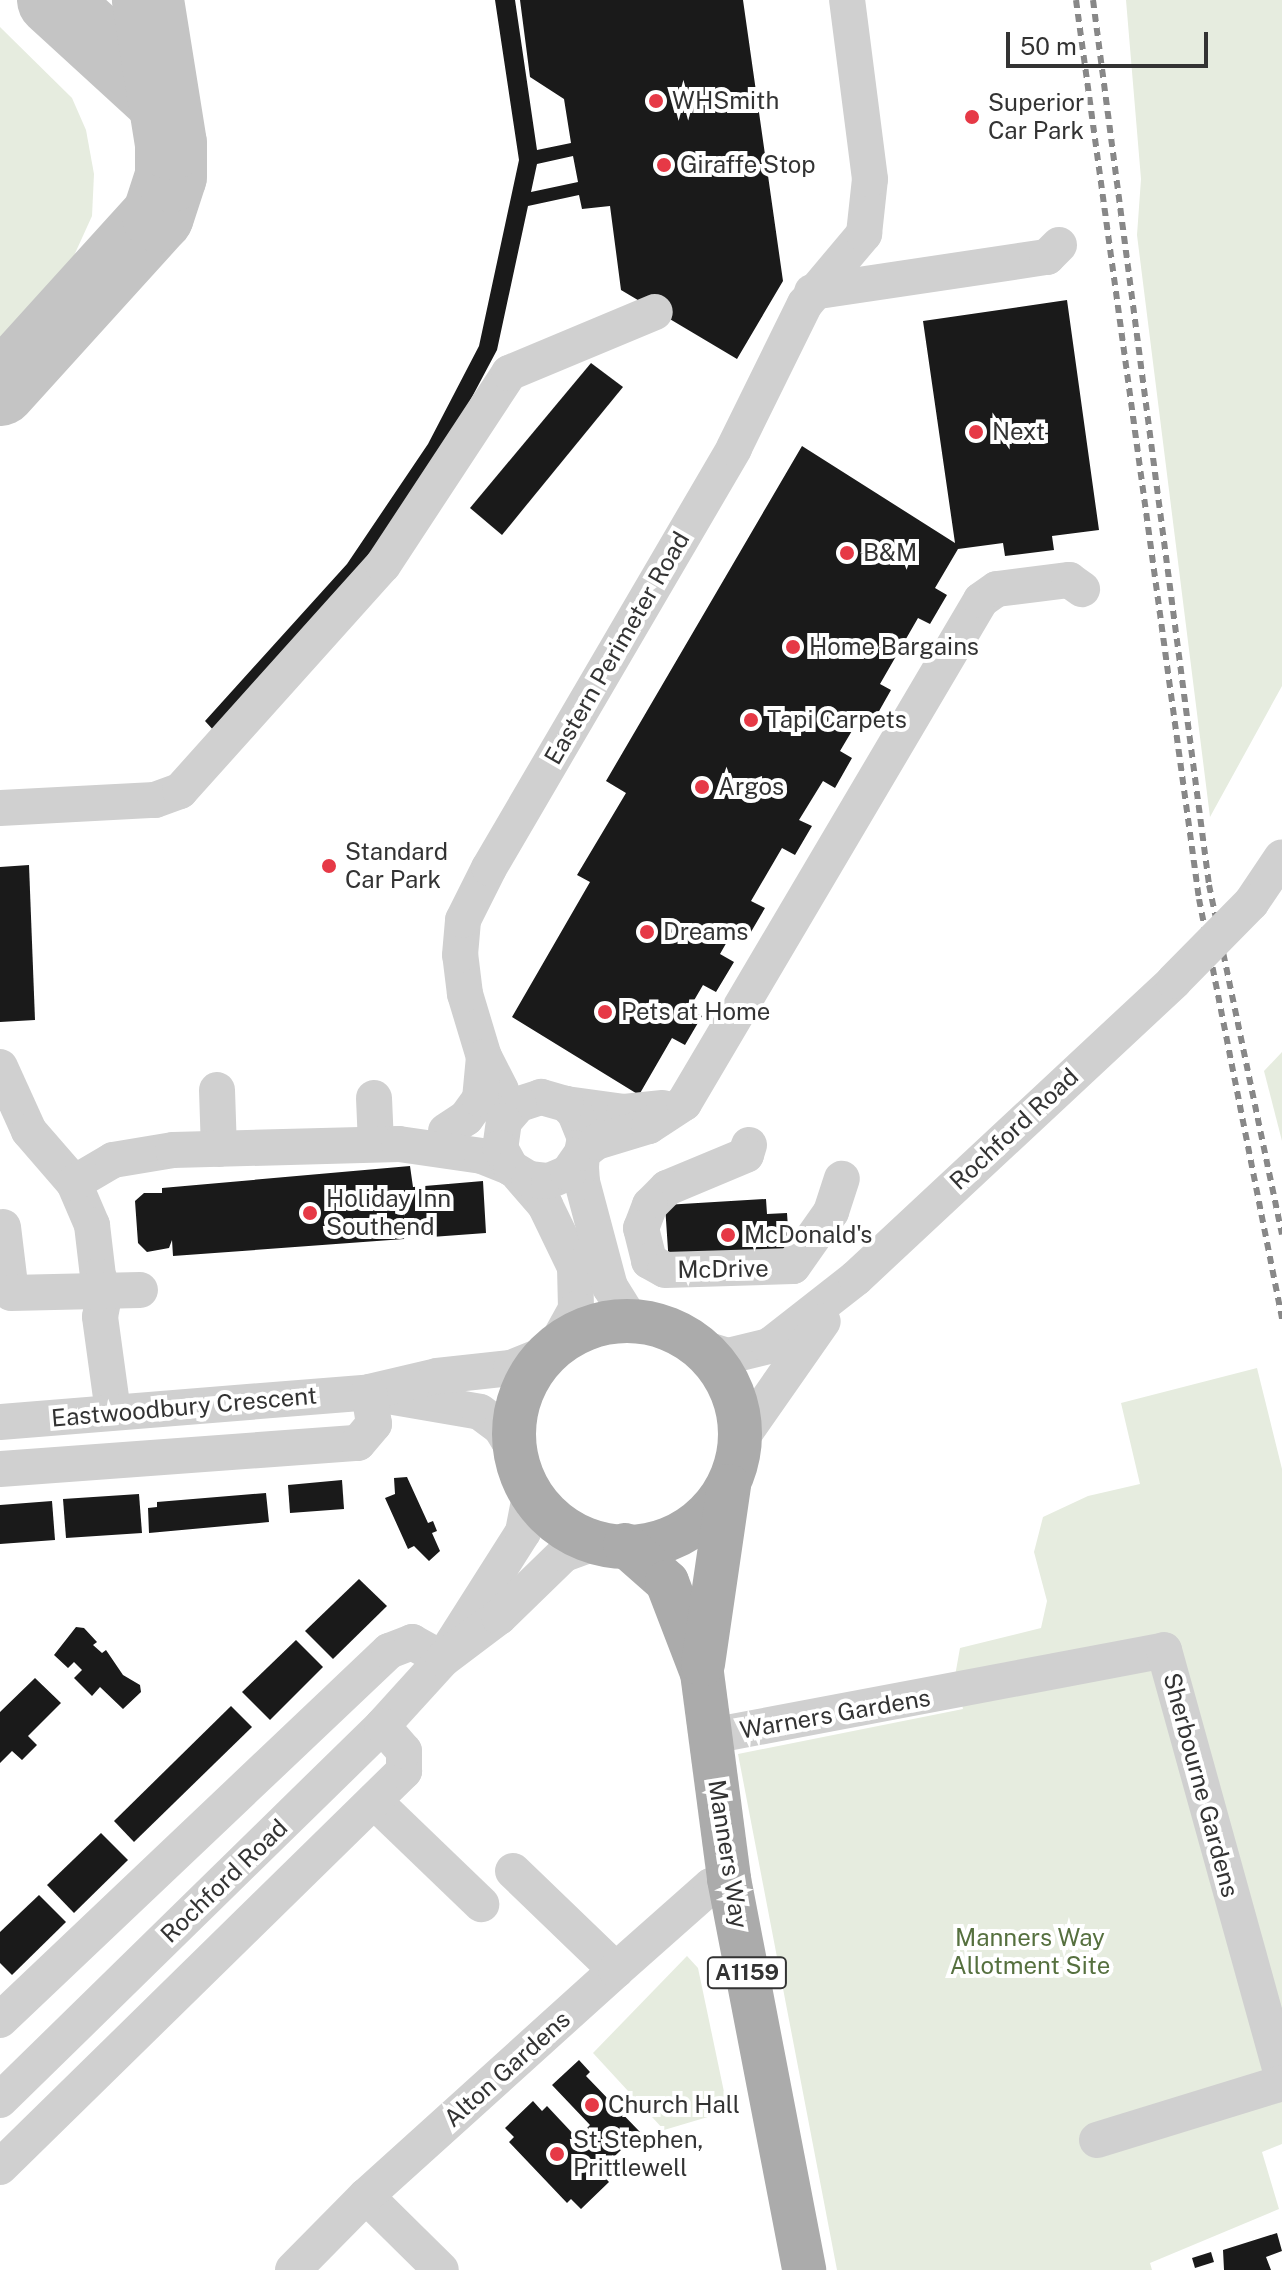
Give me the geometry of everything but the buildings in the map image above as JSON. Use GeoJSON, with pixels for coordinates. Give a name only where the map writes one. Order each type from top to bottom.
{"type":"FeatureCollection","features":[{"type":"Feature","properties":{"kind":"main road"},"geometry":{"type":"LineString","coordinates":[[552,1348],[609,1323],[645,1325],[692,1345],[727,1381],[742,1437]]}},
{"type":"Feature","properties":{"kind":"main road","name":"A1159"},"geometry":{"type":"LineString","coordinates":[[552,1348],[519,1403],[516,1453],[530,1495],[561,1525],[612,1543],[675,1536],[704,1520],[729,1484],[742,1437]]}},
{"type":"Feature","properties":{"kind":"main road","name":"Manners Way"},"geometry":{"type":"LineString","coordinates":[[702,1673],[729,1484]]}},
{"type":"Feature","properties":{"kind":"main road","name":"Manners Way"},"geometry":{"type":"LineString","coordinates":[[612,1543],[667,1582],[702,1673],[729,1879],[804,2270]]}},
{"type":"Feature","properties":{"kind":"street","name":"Eastern Perimeter Road"},"geometry":{"type":"LineString","coordinates":[[504,1121],[501,1090],[484,1057],[460,955],[470,901],[734,448],[812,292],[858,243],[869,213],[870,179],[847,0]]}},
{"type":"Feature","properties":{"kind":"street"},"geometry":{"type":"LineString","coordinates":[[812,292],[1047,257],[1059,245]]}},
{"type":"Feature","properties":{"kind":"street"},"geometry":{"type":"LineString","coordinates":[[0,808],[155,800],[180,791],[383,565],[509,373],[528,361],[655,312]]}},
{"type":"Feature","properties":{"kind":"street"},"geometry":{"type":"LineString","coordinates":[[79,1193],[138,1152],[387,1144],[482,1156],[539,1181],[559,1178],[596,1142],[662,1120],[692,1092],[981,600],[997,589],[1069,580],[1082,589]]}},
{"type":"Feature","properties":{"kind":"street","name":"Rochford Road"},"geometry":{"type":"LineString","coordinates":[[692,1345],[728,1356],[755,1352],[856,1278],[1174,981],[1251,903],[1282,857]]}},
{"type":"Feature","properties":{"kind":"street","name":"Eastern Perimeter Road"},"geometry":{"type":"LineString","coordinates":[[471,1012],[528,1084],[560,1101]]}},
{"type":"Feature","properties":{"kind":"street"},"geometry":{"type":"LineString","coordinates":[[446,1131],[466,1118],[480,1099],[484,1057]]}},
{"type":"Feature","properties":{"kind":"street"},"geometry":{"type":"LineString","coordinates":[[2,1073],[29,1131],[79,1193],[122,1291]]}},
{"type":"Feature","properties":{"kind":"street"},"geometry":{"type":"LineString","coordinates":[[217,1090],[219,1149]]}},
{"type":"Feature","properties":{"kind":"street"},"geometry":{"type":"LineString","coordinates":[[387,1144],[446,1131],[492,1127],[530,1099],[638,1112],[678,1103],[692,1092]]}},
{"type":"Feature","properties":{"kind":"street"},"geometry":{"type":"LineString","coordinates":[[374,1098],[387,1144]]}},
{"type":"Feature","properties":{"kind":"street"},"geometry":{"type":"LineString","coordinates":[[560,1101],[582,1124],[582,1182],[610,1287],[627,1314],[645,1325]]}},
{"type":"Feature","properties":{"kind":"street"},"geometry":{"type":"LineString","coordinates":[[504,1121],[500,1148],[515,1171],[545,1205],[575,1267],[576,1309],[552,1348]]}},
{"type":"Feature","properties":{"kind":"street","name":"McDrive"},"geometry":{"type":"LineString","coordinates":[[749,1145],[746,1155],[667,1188],[650,1205],[641,1243],[649,1261],[665,1270],[788,1267],[812,1242],[840,1183]]}},
{"type":"Feature","properties":{"kind":"street"},"geometry":{"type":"LineString","coordinates":[[3,1227],[11,1293],[122,1291]]}},
{"type":"Feature","properties":{"kind":"street","name":"Rochford Road"},"geometry":{"type":"LineString","coordinates":[[742,1437],[774,1383],[856,1278]]}},
{"type":"Feature","properties":{"kind":"street"},"geometry":{"type":"LineString","coordinates":[[112,1397],[100,1317],[122,1291]]}},
{"type":"Feature","properties":{"kind":"street","name":"Eastwoodbury Crescent"},"geometry":{"type":"LineString","coordinates":[[369,1392],[437,1376],[511,1368],[552,1348]]}},
{"type":"Feature","properties":{"kind":"street"},"geometry":{"type":"LineString","coordinates":[[0,1469],[358,1443],[374,1424],[369,1392]]}},
{"type":"Feature","properties":{"kind":"street","name":"Eastwoodbury Crescent"},"geometry":{"type":"LineString","coordinates":[[0,1422],[112,1397],[369,1392],[480,1412],[501,1428],[516,1453]]}},
{"type":"Feature","properties":{"kind":"street","name":"Rochford Road"},"geometry":{"type":"LineString","coordinates":[[0,2100],[382,1726],[443,1659],[523,1532],[530,1495]]}},
{"type":"Feature","properties":{"kind":"street","name":"Rochford Road"},"geometry":{"type":"LineString","coordinates":[[443,1659],[499,1617],[564,1554],[612,1543]]}},
{"type":"Feature","properties":{"kind":"street"},"geometry":{"type":"LineString","coordinates":[[2,2013],[389,1651],[412,1642],[443,1659]]}},
{"type":"Feature","properties":{"kind":"street","name":"Sherbourne Gardens"},"geometry":{"type":"LineString","coordinates":[[959,1692],[1164,1650],[1282,2075]]}},
{"type":"Feature","properties":{"kind":"street","name":"Warners Gardens"},"geometry":{"type":"LineString","coordinates":[[711,1736],[959,1692]]}},
{"type":"Feature","properties":{"kind":"street"},"geometry":{"type":"LineString","coordinates":[[0,2167],[374,1801],[406,1765],[404,1751],[382,1726]]}},
{"type":"Feature","properties":{"kind":"street"},"geometry":{"type":"LineString","coordinates":[[374,1801],[481,1904]]}},
{"type":"Feature","properties":{"kind":"street"},"geometry":{"type":"LineString","coordinates":[[513,1871],[616,1970]]}},
{"type":"Feature","properties":{"kind":"street","name":"Alton Gardens"},"geometry":{"type":"LineString","coordinates":[[293,2270],[366,2196],[616,1970],[711,1886],[729,1879]]}},
{"type":"Feature","properties":{"kind":"street"},"geometry":{"type":"LineString","coordinates":[[1097,2140],[1282,2083]]}},
{"type":"Feature","properties":{"kind":"street"},"geometry":{"type":"LineString","coordinates":[[366,2196],[441,2270]]}},
{"type":"Feature","properties":{"kind":"green space"},"geometry":{"type":"Polygon","coordinates":[[[1126,0],[1282,0],[1282,686],[1210,817],[1137,235],[1141,179],[1126,0]]]}},
{"type":"Feature","properties":{"kind":"green space"},"geometry":{"type":"Polygon","coordinates":[[[0,27],[72,98],[86,130],[94,174],[92,216],[72,260],[0,338],[0,27]]]}},
{"type":"Feature","properties":{"kind":"green space"},"geometry":{"type":"Polygon","coordinates":[[[1282,1052],[1282,1141],[1264,1071],[1282,1052]]]}},
{"type":"Feature","properties":{"kind":"green space","name":"Manners Way Allotment Site"},"geometry":{"type":"Polygon","coordinates":[[[1257,1368],[1282,1469],[1282,2144],[1262,2152],[1279,2209],[1150,2263],[1152,2270],[837,2270],[738,1754],[963,1709],[955,1676],[960,1648],[1041,1628],[1047,1601],[1034,1552],[1043,1517],[1088,1496],[1140,1484],[1121,1403],[1257,1368]]]}},
{"type":"Feature","properties":{"kind":"green space"},"geometry":{"type":"Polygon","coordinates":[[[687,1956],[698,1968],[728,2111],[664,2130],[593,2053],[687,1956]]]}},
{"type":"Feature","properties":{"kind":"taxiway"},"geometry":{"type":"LineString","coordinates":[[53,0],[161,99]]}},
{"type":"Feature","properties":{"kind":"taxiway"},"geometry":{"type":"LineString","coordinates":[[0,390],[158,216],[171,176],[171,144],[148,0]]}},
{"type":"Feature","properties":{"kind":"railway"},"geometry":{"type":"LineString","coordinates":[[1076,0],[1199,899],[1282,1319]]}},
{"type":"Feature","properties":{"kind":"railway"},"geometry":{"type":"LineString","coordinates":[[1093,0],[1209,885],[1282,1234]]}},
{"type":"Feature","properties":{"kind":"place","name":"WHSmith"},"geometry":{"type":"Point","coordinates":[656,101]}},
{"type":"Feature","properties":{"kind":"place","name":"Superior Car Park"},"geometry":{"type":"Point","coordinates":[972,117]}},
{"type":"Feature","properties":{"kind":"place","name":"Giraffe Stop"},"geometry":{"type":"Point","coordinates":[664,165]}},
{"type":"Feature","properties":{"kind":"place","name":"Next"},"geometry":{"type":"Point","coordinates":[976,432]}},
{"type":"Feature","properties":{"kind":"place","name":"B&M"},"geometry":{"type":"Point","coordinates":[847,553]}},
{"type":"Feature","properties":{"kind":"place","name":"Home Bargains"},"geometry":{"type":"Point","coordinates":[793,647]}},
{"type":"Feature","properties":{"kind":"place","name":"Tapi Carpets"},"geometry":{"type":"Point","coordinates":[751,720]}},
{"type":"Feature","properties":{"kind":"place","name":"Argos"},"geometry":{"type":"Point","coordinates":[702,787]}},
{"type":"Feature","properties":{"kind":"place","name":"Standard Car Park"},"geometry":{"type":"Point","coordinates":[329,866]}},
{"type":"Feature","properties":{"kind":"place","name":"Dreams"},"geometry":{"type":"Point","coordinates":[647,932]}},
{"type":"Feature","properties":{"kind":"place","name":"Pets at Home"},"geometry":{"type":"Point","coordinates":[605,1012]}},
{"type":"Feature","properties":{"kind":"place","name":"Holiday Inn Southend"},"geometry":{"type":"Point","coordinates":[310,1213]}},
{"type":"Feature","properties":{"kind":"place","name":"McDonald's"},"geometry":{"type":"Point","coordinates":[728,1235]}},
{"type":"Feature","properties":{"kind":"place","name":"Church Hall"},"geometry":{"type":"Point","coordinates":[592,2105]}},
{"type":"Feature","properties":{"kind":"place","name":"St Stephen, Prittlewell"},"geometry":{"type":"Point","coordinates":[557,2154]}}]}
